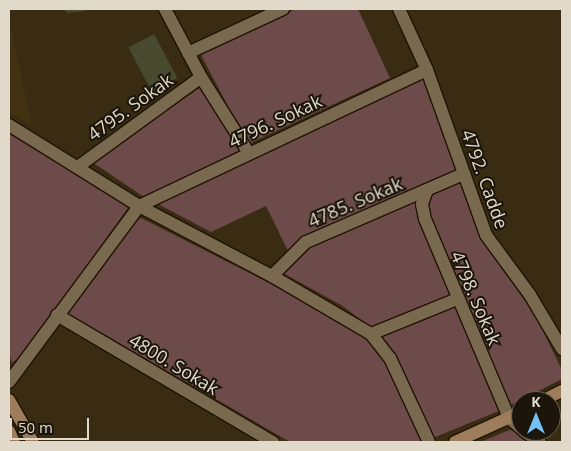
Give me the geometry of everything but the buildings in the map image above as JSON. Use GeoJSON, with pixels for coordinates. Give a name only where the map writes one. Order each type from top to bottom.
{"type":"FeatureCollection","features":[{"type":"Feature","properties":{"kind":"street"},"geometry":{"type":"LineString","coordinates":[[165,9],[201,77],[248,152]]}},
{"type":"Feature","properties":{"kind":"street"},"geometry":{"type":"LineString","coordinates":[[188,53],[282,9]]}},
{"type":"Feature","properties":{"kind":"street","name":"4792. Cadde"},"geometry":{"type":"LineString","coordinates":[[399,9],[427,70],[486,235],[530,295],[562,349]]}},
{"type":"Feature","properties":{"kind":"street","name":"4796. Sokak"},"geometry":{"type":"LineString","coordinates":[[139,206],[248,152],[427,70]]}},
{"type":"Feature","properties":{"kind":"street","name":"4795. Sokak"},"geometry":{"type":"LineString","coordinates":[[79,166],[201,77]]}},
{"type":"Feature","properties":{"kind":"street"},"geometry":{"type":"LineString","coordinates":[[9,125],[79,166],[139,206],[272,276],[370,334],[390,358],[429,442]]}},
{"type":"Feature","properties":{"kind":"street","name":"4785. Sokak"},"geometry":{"type":"LineString","coordinates":[[272,276],[306,242],[463,174]]}},
{"type":"Feature","properties":{"kind":"street","name":"4798. Sokak"},"geometry":{"type":"LineString","coordinates":[[427,190],[422,211],[457,299],[509,418]]}},
{"type":"Feature","properties":{"kind":"street"},"geometry":{"type":"LineString","coordinates":[[9,382],[139,206]]}},
{"type":"Feature","properties":{"kind":"street"},"geometry":{"type":"LineString","coordinates":[[370,334],[457,299]]}},
{"type":"Feature","properties":{"kind":"street","name":"4800. Sokak"},"geometry":{"type":"LineString","coordinates":[[57,315],[272,442]]}},
{"type":"Feature","properties":{"kind":"street"},"geometry":{"type":"LineString","coordinates":[[9,400],[33,442]]}},
{"type":"Feature","properties":{"kind":"street"},"geometry":{"type":"LineString","coordinates":[[456,442],[509,418]]}},
{"type":"Feature","properties":{"kind":"shaded area"},"geometry":{"type":"Polygon","coordinates":[[[296,9],[358,9],[390,78],[248,144],[201,55],[296,9]]]}},
{"type":"Feature","properties":{"kind":"shaded area"},"geometry":{"type":"Polygon","coordinates":[[[9,21],[18,59],[32,126],[9,112],[9,21]]]}},
{"type":"Feature","properties":{"kind":"shaded area"},"geometry":{"type":"Polygon","coordinates":[[[425,78],[459,172],[342,220],[288,251],[266,206],[211,232],[156,203],[382,93],[425,78]]]}},
{"type":"Feature","properties":{"kind":"shaded area"},"geometry":{"type":"Polygon","coordinates":[[[201,87],[242,150],[144,197],[95,164],[101,156],[201,87]]]}},
{"type":"Feature","properties":{"kind":"shaded area"},"geometry":{"type":"Polygon","coordinates":[[[9,134],[130,205],[25,352],[12,363],[9,352],[9,134]]]}},
{"type":"Feature","properties":{"kind":"shaded area"},"geometry":{"type":"Polygon","coordinates":[[[463,179],[497,261],[535,315],[562,370],[562,379],[538,391],[511,391],[511,405],[425,213],[431,192],[463,179]]]}},
{"type":"Feature","properties":{"kind":"shaded area"},"geometry":{"type":"Polygon","coordinates":[[[420,195],[419,213],[450,295],[448,300],[375,330],[341,305],[281,272],[306,247],[420,195]]]}},
{"type":"Feature","properties":{"kind":"shaded area"},"geometry":{"type":"Polygon","coordinates":[[[141,218],[340,319],[368,340],[382,357],[418,423],[422,442],[290,442],[67,313],[132,224],[141,218]]]}},
{"type":"Feature","properties":{"kind":"shaded area"},"geometry":{"type":"Polygon","coordinates":[[[455,303],[501,410],[433,438],[388,343],[378,333],[455,303]]]}},
{"type":"Feature","properties":{"kind":"shaded area"},"geometry":{"type":"Polygon","coordinates":[[[509,430],[511,430],[511,441],[531,442],[481,442],[509,430]]]}}]}
